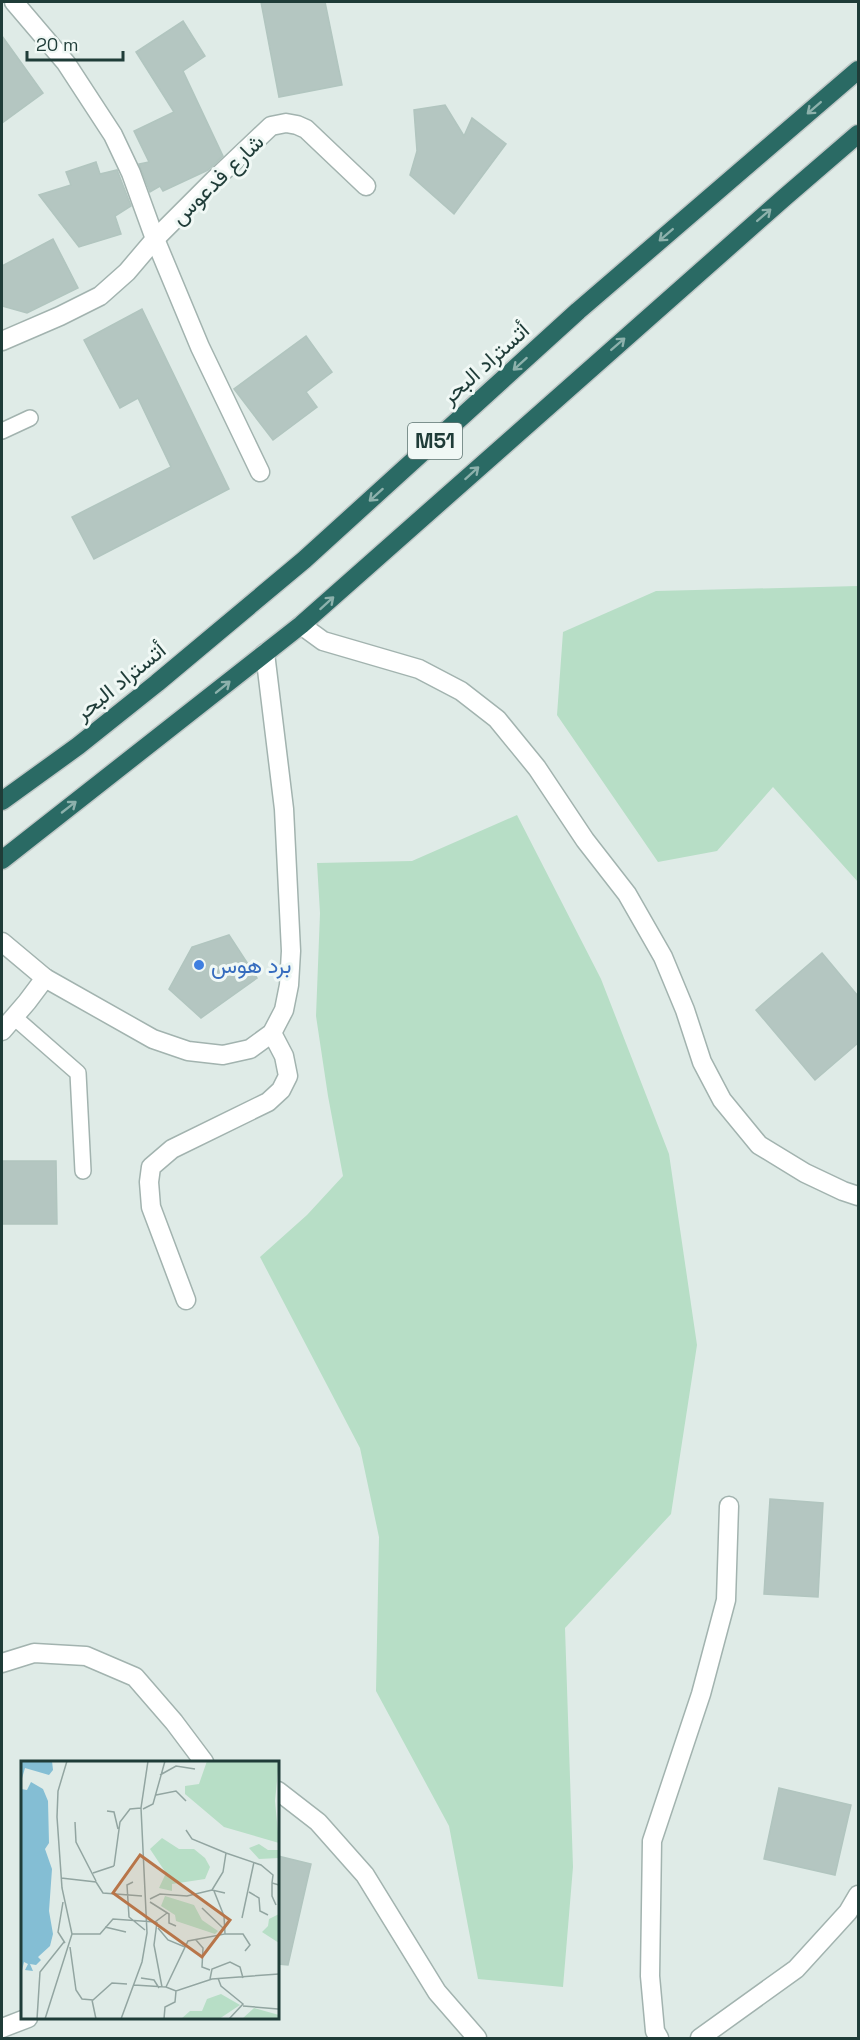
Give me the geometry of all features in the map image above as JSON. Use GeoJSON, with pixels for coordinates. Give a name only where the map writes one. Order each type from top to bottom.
{"type":"FeatureCollection","features":[{"type":"Feature","properties":{"kind":"highway","name":"أتستراد البحر"},"geometry":{"type":"LineString","coordinates":[[2,801],[78,746],[304,560],[578,311],[858,70]]}},
{"type":"Feature","properties":{"kind":"highway","name":"M51"},"geometry":{"type":"LineString","coordinates":[[2,860],[301,625],[858,134]]}},
{"type":"Feature","properties":{"kind":"street","name":"شارع فدعوس"},"geometry":{"type":"LineString","coordinates":[[14,2],[66,63],[113,135],[131,173],[155,239],[200,347],[260,472]]}},
{"type":"Feature","properties":{"kind":"street","name":"شارع فدعوس"},"geometry":{"type":"LineString","coordinates":[[2,341],[100,296],[127,272],[155,239],[271,126],[286,123],[306,129],[366,186]]}},
{"type":"Feature","properties":{"kind":"street"},"geometry":{"type":"LineString","coordinates":[[301,625],[323,641],[419,669],[461,691],[497,719],[537,768],[585,840],[627,894],[663,957],[685,1010],[702,1062],[722,1100],[759,1145],[805,1173],[858,1196]]}},
{"type":"Feature","properties":{"kind":"street"},"geometry":{"type":"LineString","coordinates":[[2,942],[45,978],[153,1039],[188,1052],[223,1055],[250,1049],[273,1033],[284,1010],[289,985],[291,951],[284,809],[265,653]]}},
{"type":"Feature","properties":{"kind":"street"},"geometry":{"type":"LineString","coordinates":[[2,1031],[45,978]]}},
{"type":"Feature","properties":{"kind":"street"},"geometry":{"type":"LineString","coordinates":[[186,1300],[151,1207],[149,1182],[151,1167],[172,1149],[268,1102],[281,1090],[288,1076],[284,1056],[273,1033]]}},
{"type":"Feature","properties":{"kind":"street"},"geometry":{"type":"LineString","coordinates":[[658,2038],[655,2031],[650,1977],[652,1841],[701,1694],[726,1600],[729,1506]]}},
{"type":"Feature","properties":{"kind":"street"},"geometry":{"type":"LineString","coordinates":[[2,1663],[34,1653],[86,1656],[135,1677],[174,1722],[202,1761]]}},
{"type":"Feature","properties":{"kind":"street"},"geometry":{"type":"LineString","coordinates":[[279,1792],[318,1822],[365,1875],[437,1992],[477,2038]]}},
{"type":"Feature","properties":{"kind":"street"},"geometry":{"type":"LineString","coordinates":[[700,2038],[796,1969],[848,1912],[858,1895]]}},
{"type":"Feature","properties":{"kind":"street"},"geometry":{"type":"LineString","coordinates":[[2,2028],[25,2019]]}},
{"type":"Feature","properties":{"kind":"lane"},"geometry":{"type":"LineString","coordinates":[[2,431],[30,418]]}},
{"type":"Feature","properties":{"kind":"lane"},"geometry":{"type":"LineString","coordinates":[[14,1017],[78,1074],[83,1171]]}},
{"type":"Feature","properties":{"kind":"green space"},"geometry":{"type":"Polygon","coordinates":[[[858,586],[858,882],[773,787],[717,851],[658,862],[557,715],[563,632],[656,591],[858,586]]]}},
{"type":"Feature","properties":{"kind":"green space"},"geometry":{"type":"Polygon","coordinates":[[[517,815],[601,979],[669,1154],[697,1345],[671,1514],[565,1628],[573,1867],[563,1987],[478,1979],[449,1826],[376,1691],[379,1537],[360,1448],[260,1257],[307,1215],[343,1176],[316,1016],[320,913],[317,863],[412,861],[517,815]]]}},
{"type":"Feature","properties":{"kind":"building"},"geometry":{"type":"Polygon","coordinates":[[[261,2],[325,2],[342,85],[279,97],[261,2]]]}},
{"type":"Feature","properties":{"kind":"building"},"geometry":{"type":"Polygon","coordinates":[[[183,21],[205,56],[183,71],[223,156],[208,170],[163,191],[160,186],[150,192],[139,164],[149,162],[134,131],[174,112],[136,52],[183,21]]]}},
{"type":"Feature","properties":{"kind":"building"},"geometry":{"type":"Polygon","coordinates":[[[2,36],[43,93],[2,123],[2,36]]]}},
{"type":"Feature","properties":{"kind":"building"},"geometry":{"type":"Polygon","coordinates":[[[445,105],[464,136],[472,118],[506,144],[454,214],[410,175],[417,151],[414,110],[445,105]]]}},
{"type":"Feature","properties":{"kind":"building"},"geometry":{"type":"Polygon","coordinates":[[[96,162],[100,174],[117,170],[131,206],[115,216],[121,234],[79,247],[39,195],[71,185],[66,172],[96,162]]]}},
{"type":"Feature","properties":{"kind":"building"},"geometry":{"type":"Polygon","coordinates":[[[53,239],[78,288],[27,313],[2,306],[2,266],[53,239]]]}},
{"type":"Feature","properties":{"kind":"building"},"geometry":{"type":"Polygon","coordinates":[[[142,309],[229,489],[94,559],[72,517],[171,467],[138,398],[120,408],[84,340],[142,309]]]}},
{"type":"Feature","properties":{"kind":"building"},"geometry":{"type":"Polygon","coordinates":[[[306,336],[332,372],[306,392],[317,407],[273,440],[234,389],[306,336]]]}},
{"type":"Feature","properties":{"kind":"building"},"geometry":{"type":"Polygon","coordinates":[[[229,935],[257,978],[201,1018],[169,989],[192,947],[229,935]]]}},
{"type":"Feature","properties":{"kind":"building"},"geometry":{"type":"Polygon","coordinates":[[[822,953],[858,996],[858,1043],[815,1080],[756,1010],[822,953]]]}},
{"type":"Feature","properties":{"kind":"building"},"geometry":{"type":"Polygon","coordinates":[[[2,1161],[56,1161],[57,1224],[2,1224],[2,1161]]]}},
{"type":"Feature","properties":{"kind":"building"},"geometry":{"type":"Polygon","coordinates":[[[770,1499],[823,1503],[818,1597],[764,1594],[770,1499]]]}},
{"type":"Feature","properties":{"kind":"building"},"geometry":{"type":"Polygon","coordinates":[[[779,1788],[851,1805],[835,1875],[764,1859],[779,1788]]]}},
{"type":"Feature","properties":{"kind":"building"},"geometry":{"type":"Polygon","coordinates":[[[279,1856],[311,1864],[288,1965],[279,1964],[279,1856]]]}},
{"type":"Feature","properties":{"kind":"place","name":"برد هوس"},"geometry":{"type":"Point","coordinates":[199,965]}}]}
